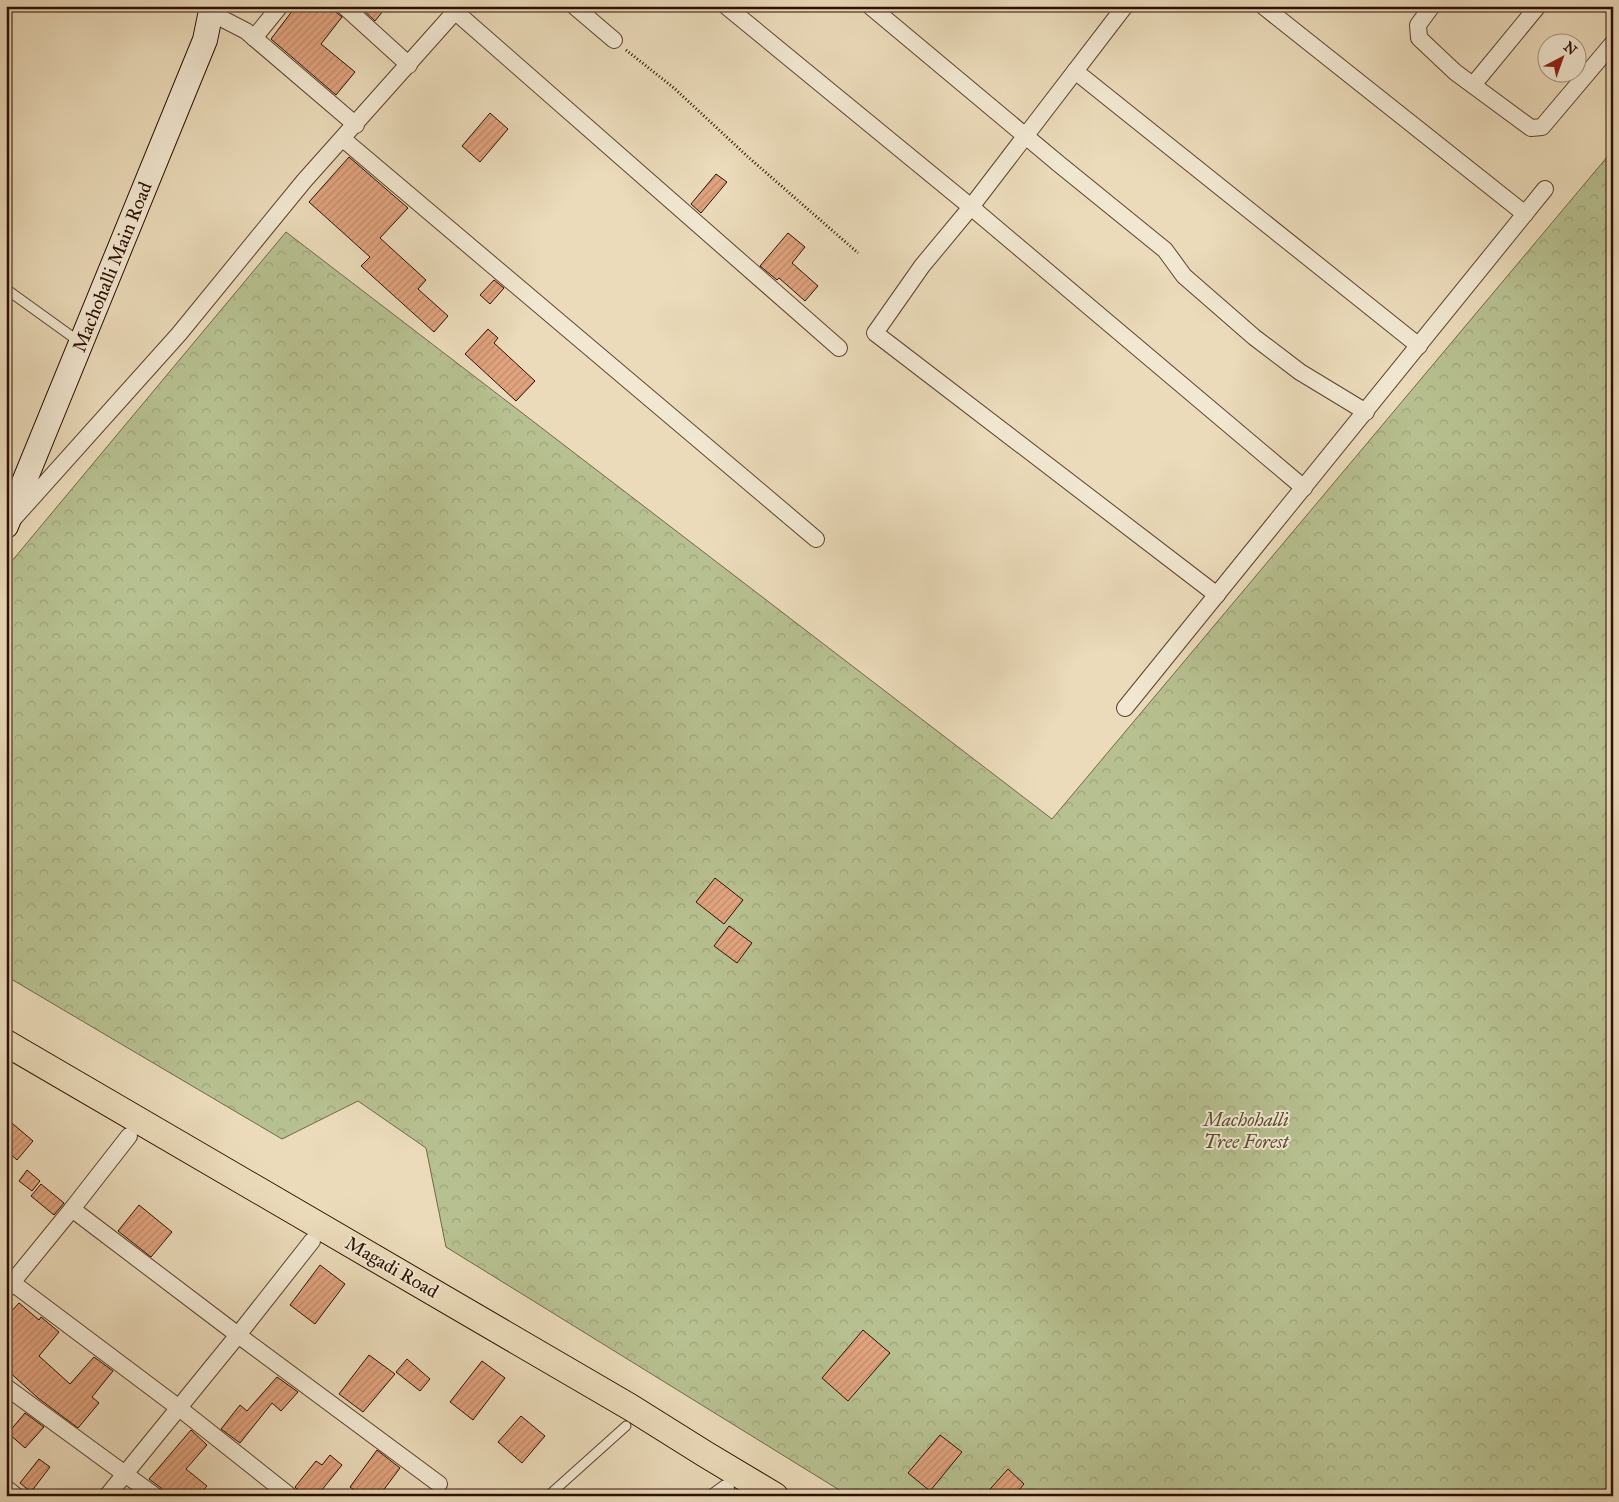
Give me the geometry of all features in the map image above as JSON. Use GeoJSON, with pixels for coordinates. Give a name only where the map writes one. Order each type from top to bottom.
{"type":"FeatureCollection","features":[{"type":"Feature","properties":{"kind":"main road","name":"Magadi Road"},"geometry":{"type":"LineString","coordinates":[[6,1043],[622,1402],[775,1496]]}},
{"type":"Feature","properties":{"kind":"main road","name":"Magadi Road"},"geometry":{"type":"LineString","coordinates":[[6,1064],[626,1426],[727,1493]]}},
{"type":"Feature","properties":{"kind":"street"},"geometry":{"type":"LineString","coordinates":[[254,38],[280,6]]}},
{"type":"Feature","properties":{"kind":"street"},"geometry":{"type":"LineString","coordinates":[[344,6],[409,65]]}},
{"type":"Feature","properties":{"kind":"street"},"geometry":{"type":"LineString","coordinates":[[574,6],[614,40]]}},
{"type":"Feature","properties":{"kind":"street"},"geometry":{"type":"LineString","coordinates":[[726,6],[971,207],[1304,488]]}},
{"type":"Feature","properties":{"kind":"street"},"geometry":{"type":"LineString","coordinates":[[870,6],[1025,136],[1166,250],[1184,276],[1254,337],[1300,372],[1366,412]]}},
{"type":"Feature","properties":{"kind":"street"},"geometry":{"type":"LineString","coordinates":[[1125,6],[971,207],[922,266],[875,333],[1218,595]]}},
{"type":"Feature","properties":{"kind":"street"},"geometry":{"type":"LineString","coordinates":[[1263,6],[1525,214]]}},
{"type":"Feature","properties":{"kind":"street"},"geometry":{"type":"LineString","coordinates":[[1432,6],[1418,25],[1419,38],[1455,72],[1531,128],[1542,127],[1613,43]]}},
{"type":"Feature","properties":{"kind":"street"},"geometry":{"type":"LineString","coordinates":[[1473,85],[1538,6]]}},
{"type":"Feature","properties":{"kind":"street"},"geometry":{"type":"LineString","coordinates":[[6,527],[179,334],[304,181],[409,65],[454,8],[839,348]]}},
{"type":"Feature","properties":{"kind":"street"},"geometry":{"type":"LineString","coordinates":[[211,10],[254,38],[356,124]]}},
{"type":"Feature","properties":{"kind":"street","name":"Machohalli Main Road"},"geometry":{"type":"LineString","coordinates":[[6,527],[205,40],[211,10]]}},
{"type":"Feature","properties":{"kind":"street"},"geometry":{"type":"LineString","coordinates":[[1075,71],[1419,346]]}},
{"type":"Feature","properties":{"kind":"street"},"geometry":{"type":"LineString","coordinates":[[343,139],[816,539]]}},
{"type":"Feature","properties":{"kind":"street"},"geometry":{"type":"LineString","coordinates":[[1126,708],[1545,189]]}},
{"type":"Feature","properties":{"kind":"street"},"geometry":{"type":"LineString","coordinates":[[129,1136],[72,1209],[8,1284],[179,1408],[290,1496]]}},
{"type":"Feature","properties":{"kind":"street"},"geometry":{"type":"LineString","coordinates":[[72,1209],[439,1484]]}},
{"type":"Feature","properties":{"kind":"street"},"geometry":{"type":"LineString","coordinates":[[107,1496],[312,1241]]}},
{"type":"Feature","properties":{"kind":"street"},"geometry":{"type":"LineString","coordinates":[[6,1387],[155,1496]]}},
{"type":"Feature","properties":{"kind":"street"},"geometry":{"type":"LineString","coordinates":[[6,1488],[16,1496]]}},
{"type":"Feature","properties":{"kind":"lane"},"geometry":{"type":"LineString","coordinates":[[6,289],[81,343]]}},
{"type":"Feature","properties":{"kind":"lane"},"geometry":{"type":"LineString","coordinates":[[548,1496],[626,1426]]}},
{"type":"Feature","properties":{"kind":"path"},"geometry":{"type":"LineString","coordinates":[[614,40],[674,88],[747,156],[858,253]]}},
{"type":"Feature","properties":{"kind":"green space","name":"Machohalli Tree Forest"},"geometry":{"type":"Polygon","coordinates":[[[1613,150],[1613,1496],[849,1496],[446,1247],[426,1148],[358,1101],[282,1139],[6,976],[6,568],[286,232],[1052,819],[1613,150]]]}},
{"type":"Feature","properties":{"kind":"building"},"geometry":{"type":"Polygon","coordinates":[[[296,6],[328,6],[342,17],[321,44],[355,72],[336,95],[271,39],[296,6]]]}},
{"type":"Feature","properties":{"kind":"building"},"geometry":{"type":"Polygon","coordinates":[[[359,6],[387,6],[375,21],[359,6]]]}},
{"type":"Feature","properties":{"kind":"building"},"geometry":{"type":"Polygon","coordinates":[[[490,113],[508,129],[480,162],[462,146],[490,113]]]}},
{"type":"Feature","properties":{"kind":"building"},"geometry":{"type":"Polygon","coordinates":[[[349,157],[408,208],[380,238],[426,280],[418,289],[448,316],[434,332],[361,266],[370,257],[309,202],[349,157]]]}},
{"type":"Feature","properties":{"kind":"building"},"geometry":{"type":"Polygon","coordinates":[[[716,174],[727,182],[701,213],[691,204],[716,174]]]}},
{"type":"Feature","properties":{"kind":"building"},"geometry":{"type":"Polygon","coordinates":[[[788,233],[805,247],[792,263],[818,286],[805,301],[779,278],[777,280],[760,266],[788,233]]]}},
{"type":"Feature","properties":{"kind":"building"},"geometry":{"type":"Polygon","coordinates":[[[494,280],[504,288],[490,304],[480,295],[494,280]]]}},
{"type":"Feature","properties":{"kind":"building"},"geometry":{"type":"Polygon","coordinates":[[[488,329],[498,338],[494,343],[535,381],[516,401],[465,354],[488,329]]]}},
{"type":"Feature","properties":{"kind":"building"},"geometry":{"type":"Polygon","coordinates":[[[715,878],[743,900],[724,924],[696,902],[715,878]]]}},
{"type":"Feature","properties":{"kind":"building"},"geometry":{"type":"Polygon","coordinates":[[[729,926],[752,943],[737,963],[714,946],[729,926]]]}},
{"type":"Feature","properties":{"kind":"building"},"geometry":{"type":"Polygon","coordinates":[[[6,1118],[33,1141],[17,1160],[6,1150],[6,1118]]]}},
{"type":"Feature","properties":{"kind":"building"},"geometry":{"type":"Polygon","coordinates":[[[27,1170],[40,1181],[32,1191],[19,1181],[27,1170]]]}},
{"type":"Feature","properties":{"kind":"building"},"geometry":{"type":"Polygon","coordinates":[[[41,1184],[64,1203],[54,1215],[31,1196],[41,1184]]]}},
{"type":"Feature","properties":{"kind":"building"},"geometry":{"type":"Polygon","coordinates":[[[139,1205],[172,1232],[151,1257],[118,1231],[139,1205]]]}},
{"type":"Feature","properties":{"kind":"building"},"geometry":{"type":"Polygon","coordinates":[[[320,1265],[345,1284],[315,1324],[290,1305],[320,1265]]]}},
{"type":"Feature","properties":{"kind":"building"},"geometry":{"type":"Polygon","coordinates":[[[19,1303],[39,1320],[41,1317],[59,1332],[39,1356],[70,1384],[94,1357],[113,1371],[92,1397],[99,1403],[78,1428],[38,1398],[6,1369],[6,1317],[19,1303]]]}},
{"type":"Feature","properties":{"kind":"building"},"geometry":{"type":"Polygon","coordinates":[[[863,1330],[890,1353],[848,1401],[822,1378],[863,1330]]]}},
{"type":"Feature","properties":{"kind":"building"},"geometry":{"type":"Polygon","coordinates":[[[369,1355],[395,1374],[363,1412],[339,1394],[369,1355]]]}},
{"type":"Feature","properties":{"kind":"building"},"geometry":{"type":"Polygon","coordinates":[[[407,1359],[430,1379],[420,1391],[396,1372],[407,1359]]]}},
{"type":"Feature","properties":{"kind":"building"},"geometry":{"type":"Polygon","coordinates":[[[482,1361],[505,1378],[473,1420],[450,1402],[482,1361]]]}},
{"type":"Feature","properties":{"kind":"building"},"geometry":{"type":"Polygon","coordinates":[[[277,1377],[298,1392],[281,1411],[272,1403],[240,1443],[221,1429],[240,1405],[247,1411],[277,1377]]]}},
{"type":"Feature","properties":{"kind":"building"},"geometry":{"type":"Polygon","coordinates":[[[25,1413],[44,1427],[25,1448],[8,1433],[25,1413]]]}},
{"type":"Feature","properties":{"kind":"building"},"geometry":{"type":"Polygon","coordinates":[[[521,1416],[545,1436],[522,1463],[498,1442],[521,1416]]]}},
{"type":"Feature","properties":{"kind":"building"},"geometry":{"type":"Polygon","coordinates":[[[191,1430],[207,1445],[186,1469],[207,1486],[198,1496],[166,1496],[161,1488],[149,1479],[191,1430]]]}},
{"type":"Feature","properties":{"kind":"building"},"geometry":{"type":"Polygon","coordinates":[[[940,1435],[962,1452],[930,1491],[908,1473],[940,1435]]]}},
{"type":"Feature","properties":{"kind":"building"},"geometry":{"type":"Polygon","coordinates":[[[377,1450],[400,1468],[379,1496],[362,1496],[350,1487],[377,1450]]]}},
{"type":"Feature","properties":{"kind":"building"},"geometry":{"type":"Polygon","coordinates":[[[330,1455],[342,1465],[317,1496],[304,1496],[295,1487],[316,1461],[322,1465],[330,1455]]]}},
{"type":"Feature","properties":{"kind":"building"},"geometry":{"type":"Polygon","coordinates":[[[39,1459],[50,1467],[31,1492],[20,1483],[39,1459]]]}},
{"type":"Feature","properties":{"kind":"building"},"geometry":{"type":"Polygon","coordinates":[[[1008,1469],[1024,1484],[1014,1496],[984,1496],[1008,1469]]]}}]}
